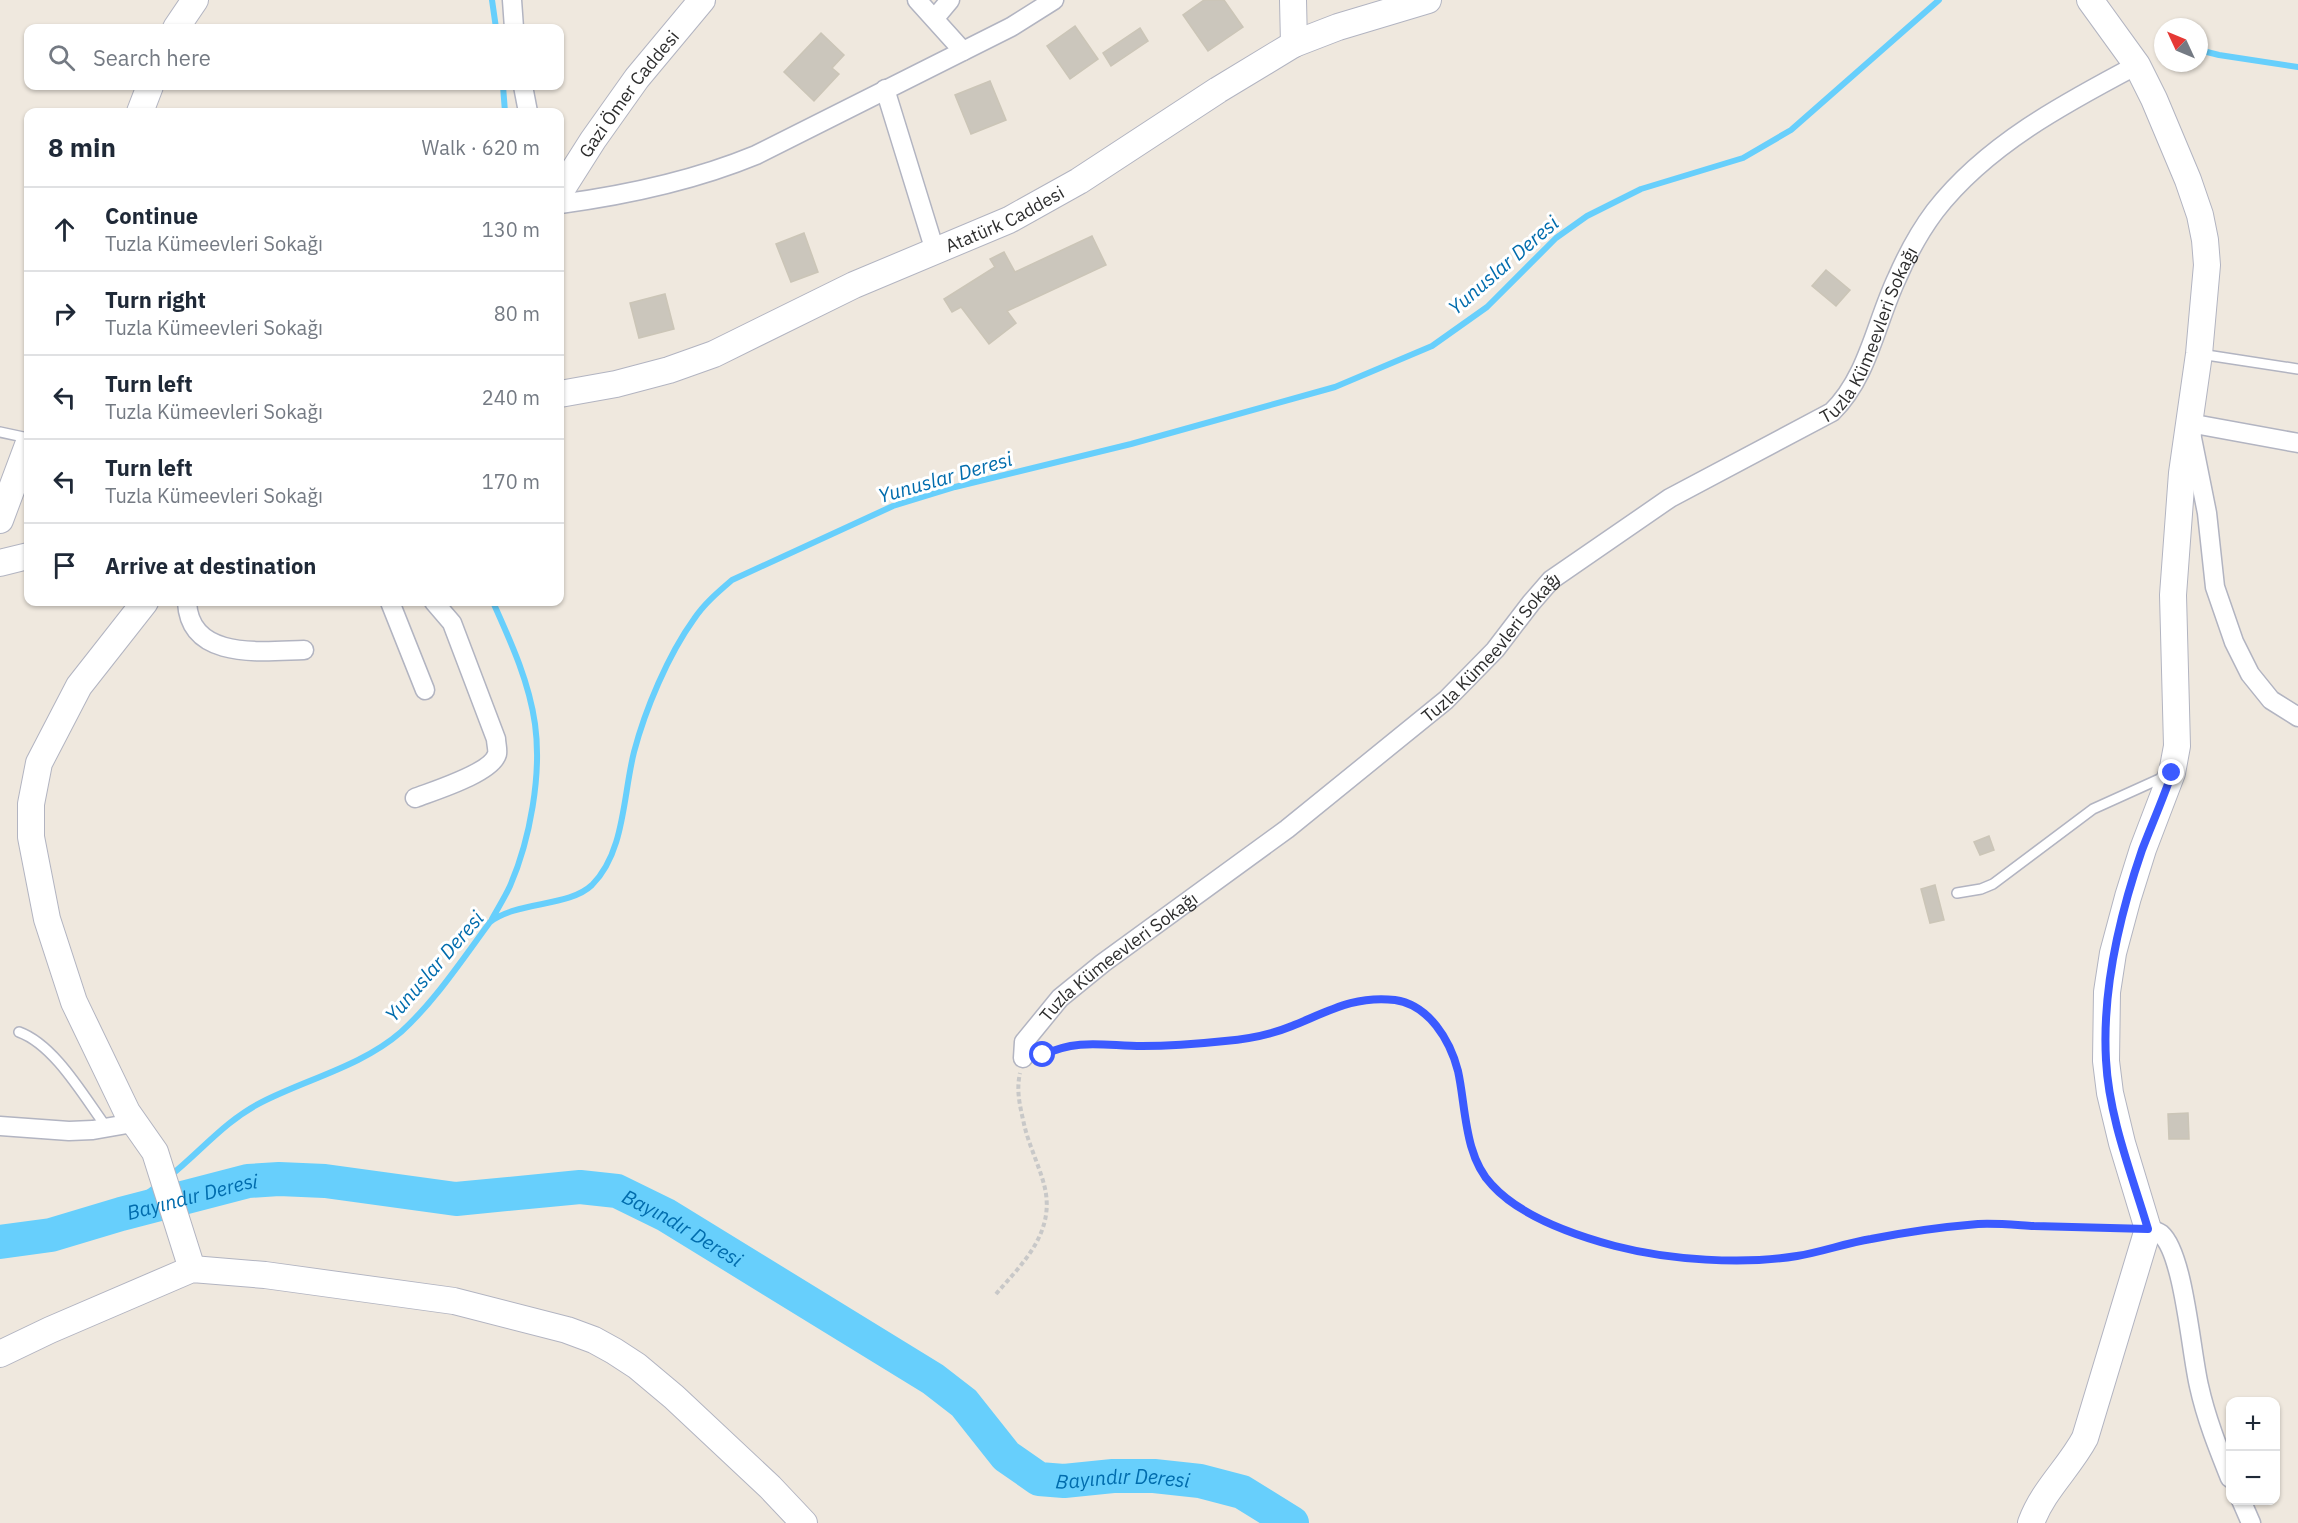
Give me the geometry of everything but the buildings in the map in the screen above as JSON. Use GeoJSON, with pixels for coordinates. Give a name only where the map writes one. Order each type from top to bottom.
{"type":"FeatureCollection","features":[{"type":"Feature","properties":{"kind":"street"},"geometry":{"type":"LineString","coordinates":[[179,24],[195,0]]}},
{"type":"Feature","properties":{"kind":"street"},"geometry":{"type":"LineString","coordinates":[[512,0],[514,24]]}},
{"type":"Feature","properties":{"kind":"street"},"geometry":{"type":"LineString","coordinates":[[917,0],[963,51]]}},
{"type":"Feature","properties":{"kind":"street"},"geometry":{"type":"LineString","coordinates":[[935,18],[950,0]]}},
{"type":"Feature","properties":{"kind":"street"},"geometry":{"type":"LineString","coordinates":[[564,203],[631,193],[721,169],[778,144],[1011,27],[1054,0]]}},
{"type":"Feature","properties":{"kind":"street"},"geometry":{"type":"LineString","coordinates":[[1293,0],[1294,44]]}},
{"type":"Feature","properties":{"kind":"street","name":"Atatürk Caddesi"},"geometry":{"type":"LineString","coordinates":[[564,393],[616,384],[714,354],[832,294],[1009,220],[1040,204],[1294,44],[1338,27],[1428,0]]}},
{"type":"Feature","properties":{"kind":"street"},"geometry":{"type":"LineString","coordinates":[[2031,1523],[2042,1498],[2085,1438],[2148,1229],[2122,1143],[2110,1093],[2106,1061],[2107,992],[2113,953],[2128,897],[2143,849],[2172,773],[2177,746],[2174,595],[2182,473],[2207,287],[2204,232],[2188,180],[2137,65],[2090,0]]}},
{"type":"Feature","properties":{"kind":"street","name":"Gazi Ömer Caddesi"},"geometry":{"type":"LineString","coordinates":[[564,186],[637,78],[699,1]]}},
{"type":"Feature","properties":{"kind":"street","name":"Tuzla Kümeevleri Sokağı"},"geometry":{"type":"LineString","coordinates":[[1023,1058],[1024,1042],[1059,998],[1287,829],[1446,700],[1495,650],[1551,580],[1670,498],[1832,412],[1846,398],[1857,377],[1897,278],[1935,211],[1988,157],[2071,100],[2137,65]]}},
{"type":"Feature","properties":{"kind":"street"},"geometry":{"type":"LineString","coordinates":[[885,89],[935,251]]}},
{"type":"Feature","properties":{"kind":"street"},"geometry":{"type":"LineString","coordinates":[[142,108],[148,90]]}},
{"type":"Feature","properties":{"kind":"street"},"geometry":{"type":"LineString","coordinates":[[524,90],[527,108]]}},
{"type":"Feature","properties":{"kind":"street"},"geometry":{"type":"LineString","coordinates":[[2189,423],[2298,443]]}},
{"type":"Feature","properties":{"kind":"street"},"geometry":{"type":"LineString","coordinates":[[2189,423],[2207,513],[2215,587],[2234,642],[2250,674],[2271,700],[2298,717]]}},
{"type":"Feature","properties":{"kind":"street"},"geometry":{"type":"LineString","coordinates":[[0,520],[24,456]]}},
{"type":"Feature","properties":{"kind":"street"},"geometry":{"type":"LineString","coordinates":[[0,563],[24,557]]}},
{"type":"Feature","properties":{"kind":"street"},"geometry":{"type":"LineString","coordinates":[[142,606],[79,686],[39,763],[31,804],[31,837],[47,919],[74,1002],[133,1123],[155,1152],[192,1269]]}},
{"type":"Feature","properties":{"kind":"street"},"geometry":{"type":"LineString","coordinates":[[187,606],[192,626],[199,634],[220,646],[244,651],[304,650]]}},
{"type":"Feature","properties":{"kind":"street"},"geometry":{"type":"LineString","coordinates":[[392,606],[425,690]]}},
{"type":"Feature","properties":{"kind":"street"},"geometry":{"type":"LineString","coordinates":[[415,798],[481,771],[498,753],[492,728],[452,623],[437,606]]}},
{"type":"Feature","properties":{"kind":"street"},"geometry":{"type":"LineString","coordinates":[[1,1125],[69,1131],[133,1123]]}},
{"type":"Feature","properties":{"kind":"street"},"geometry":{"type":"LineString","coordinates":[[2148,1229],[2156,1230],[2165,1239],[2176,1264],[2199,1386],[2226,1468]]}},
{"type":"Feature","properties":{"kind":"street"},"geometry":{"type":"LineString","coordinates":[[0,1354],[192,1269],[266,1275],[454,1301],[541,1323],[594,1340],[637,1366],[674,1397],[770,1487],[804,1523]]}},
{"type":"Feature","properties":{"kind":"street"},"geometry":{"type":"LineString","coordinates":[[2243,1505],[2251,1523]]}},
{"type":"Feature","properties":{"kind":"lane"},"geometry":{"type":"LineString","coordinates":[[2199,354],[2298,369]]}},
{"type":"Feature","properties":{"kind":"lane"},"geometry":{"type":"LineString","coordinates":[[0,432],[24,437]]}},
{"type":"Feature","properties":{"kind":"lane"},"geometry":{"type":"LineString","coordinates":[[1957,893],[1981,890],[1993,884],[2093,809],[2172,773]]}},
{"type":"Feature","properties":{"kind":"lane"},"geometry":{"type":"LineString","coordinates":[[19,1032],[30,1036],[45,1047],[107,1128]]}},
{"type":"Feature","properties":{"kind":"path","name":"Tuzla Kümeevleri Sokağı"},"geometry":{"type":"LineString","coordinates":[[1023,1058],[1033,1060],[1058,1048],[1078,1044],[1179,1045],[1265,1035],[1342,1005],[1368,999],[1397,1000],[1419,1008],[1435,1023],[1449,1047],[1458,1071],[1464,1121],[1471,1144],[1489,1183],[1508,1200],[1556,1227],[1616,1246],[1684,1257],[1746,1262],[1798,1256],[1870,1239],[1981,1224],[2148,1229]]}},
{"type":"Feature","properties":{"kind":"path"},"geometry":{"type":"LineString","coordinates":[[996,1294],[1022,1264],[1040,1238],[1047,1219],[1046,1193],[1028,1141],[1018,1097],[1017,1086],[1023,1058]]}},
{"type":"Feature","properties":{"kind":"waterway"},"geometry":{"type":"LineString","coordinates":[[492,0],[495,24]]}},
{"type":"Feature","properties":{"kind":"waterway","name":"Yunuslar Deresi"},"geometry":{"type":"LineString","coordinates":[[170,1176],[249,1109],[352,1063],[386,1044],[401,1032],[437,994],[490,922],[515,910],[570,897],[592,885],[603,872],[617,840],[634,752],[658,683],[675,649],[694,619],[707,603],[732,580],[893,506],[955,487],[1131,444],[1335,387],[1432,346],[1487,307],[1556,238],[1587,216],[1641,189],[1743,158],[1791,130],[1939,0]]}},
{"type":"Feature","properties":{"kind":"waterway","name":"Yunuslar Deresi"},"geometry":{"type":"LineString","coordinates":[[2208,52],[2298,67]]}},
{"type":"Feature","properties":{"kind":"waterway"},"geometry":{"type":"LineString","coordinates":[[503,90],[505,108]]}},
{"type":"Feature","properties":{"kind":"waterway"},"geometry":{"type":"LineString","coordinates":[[492,919],[510,886],[529,828],[537,764],[535,724],[528,692],[518,661],[495,606]]}},
{"type":"Feature","properties":{"kind":"waterway","name":"Bayındır Deresi"},"geometry":{"type":"LineString","coordinates":[[0,1242],[51,1235],[248,1181],[279,1179],[325,1181],[456,1199],[580,1187],[617,1191],[666,1215],[933,1379],[964,1403],[1006,1456],[1039,1479],[1064,1481],[1113,1476],[1154,1476],[1200,1481],[1242,1492],[1292,1523]]}},
{"type":"Feature","properties":{"kind":"waterway","name":"Yunuslar Deresi"},"geometry":{"type":"LineString","coordinates":[[121,1214],[159,1184]]}},
{"type":"Feature","properties":{"kind":"route"},"geometry":{"type":"LineString","coordinates":[[1043,1055],[1058,1048],[1078,1044],[1179,1045],[1265,1035],[1342,1005],[1368,999],[1397,1000],[1419,1008],[1435,1023],[1449,1047],[1458,1071],[1464,1121],[1471,1144],[1489,1183],[1508,1200],[1556,1227],[1616,1246],[1684,1257],[1746,1262],[1798,1256],[1870,1239],[1922,1230],[1981,1224],[2148,1229],[2122,1143],[2110,1093],[2106,1061],[2107,992],[2113,953],[2128,897],[2143,849],[2172,773]]}}]}
